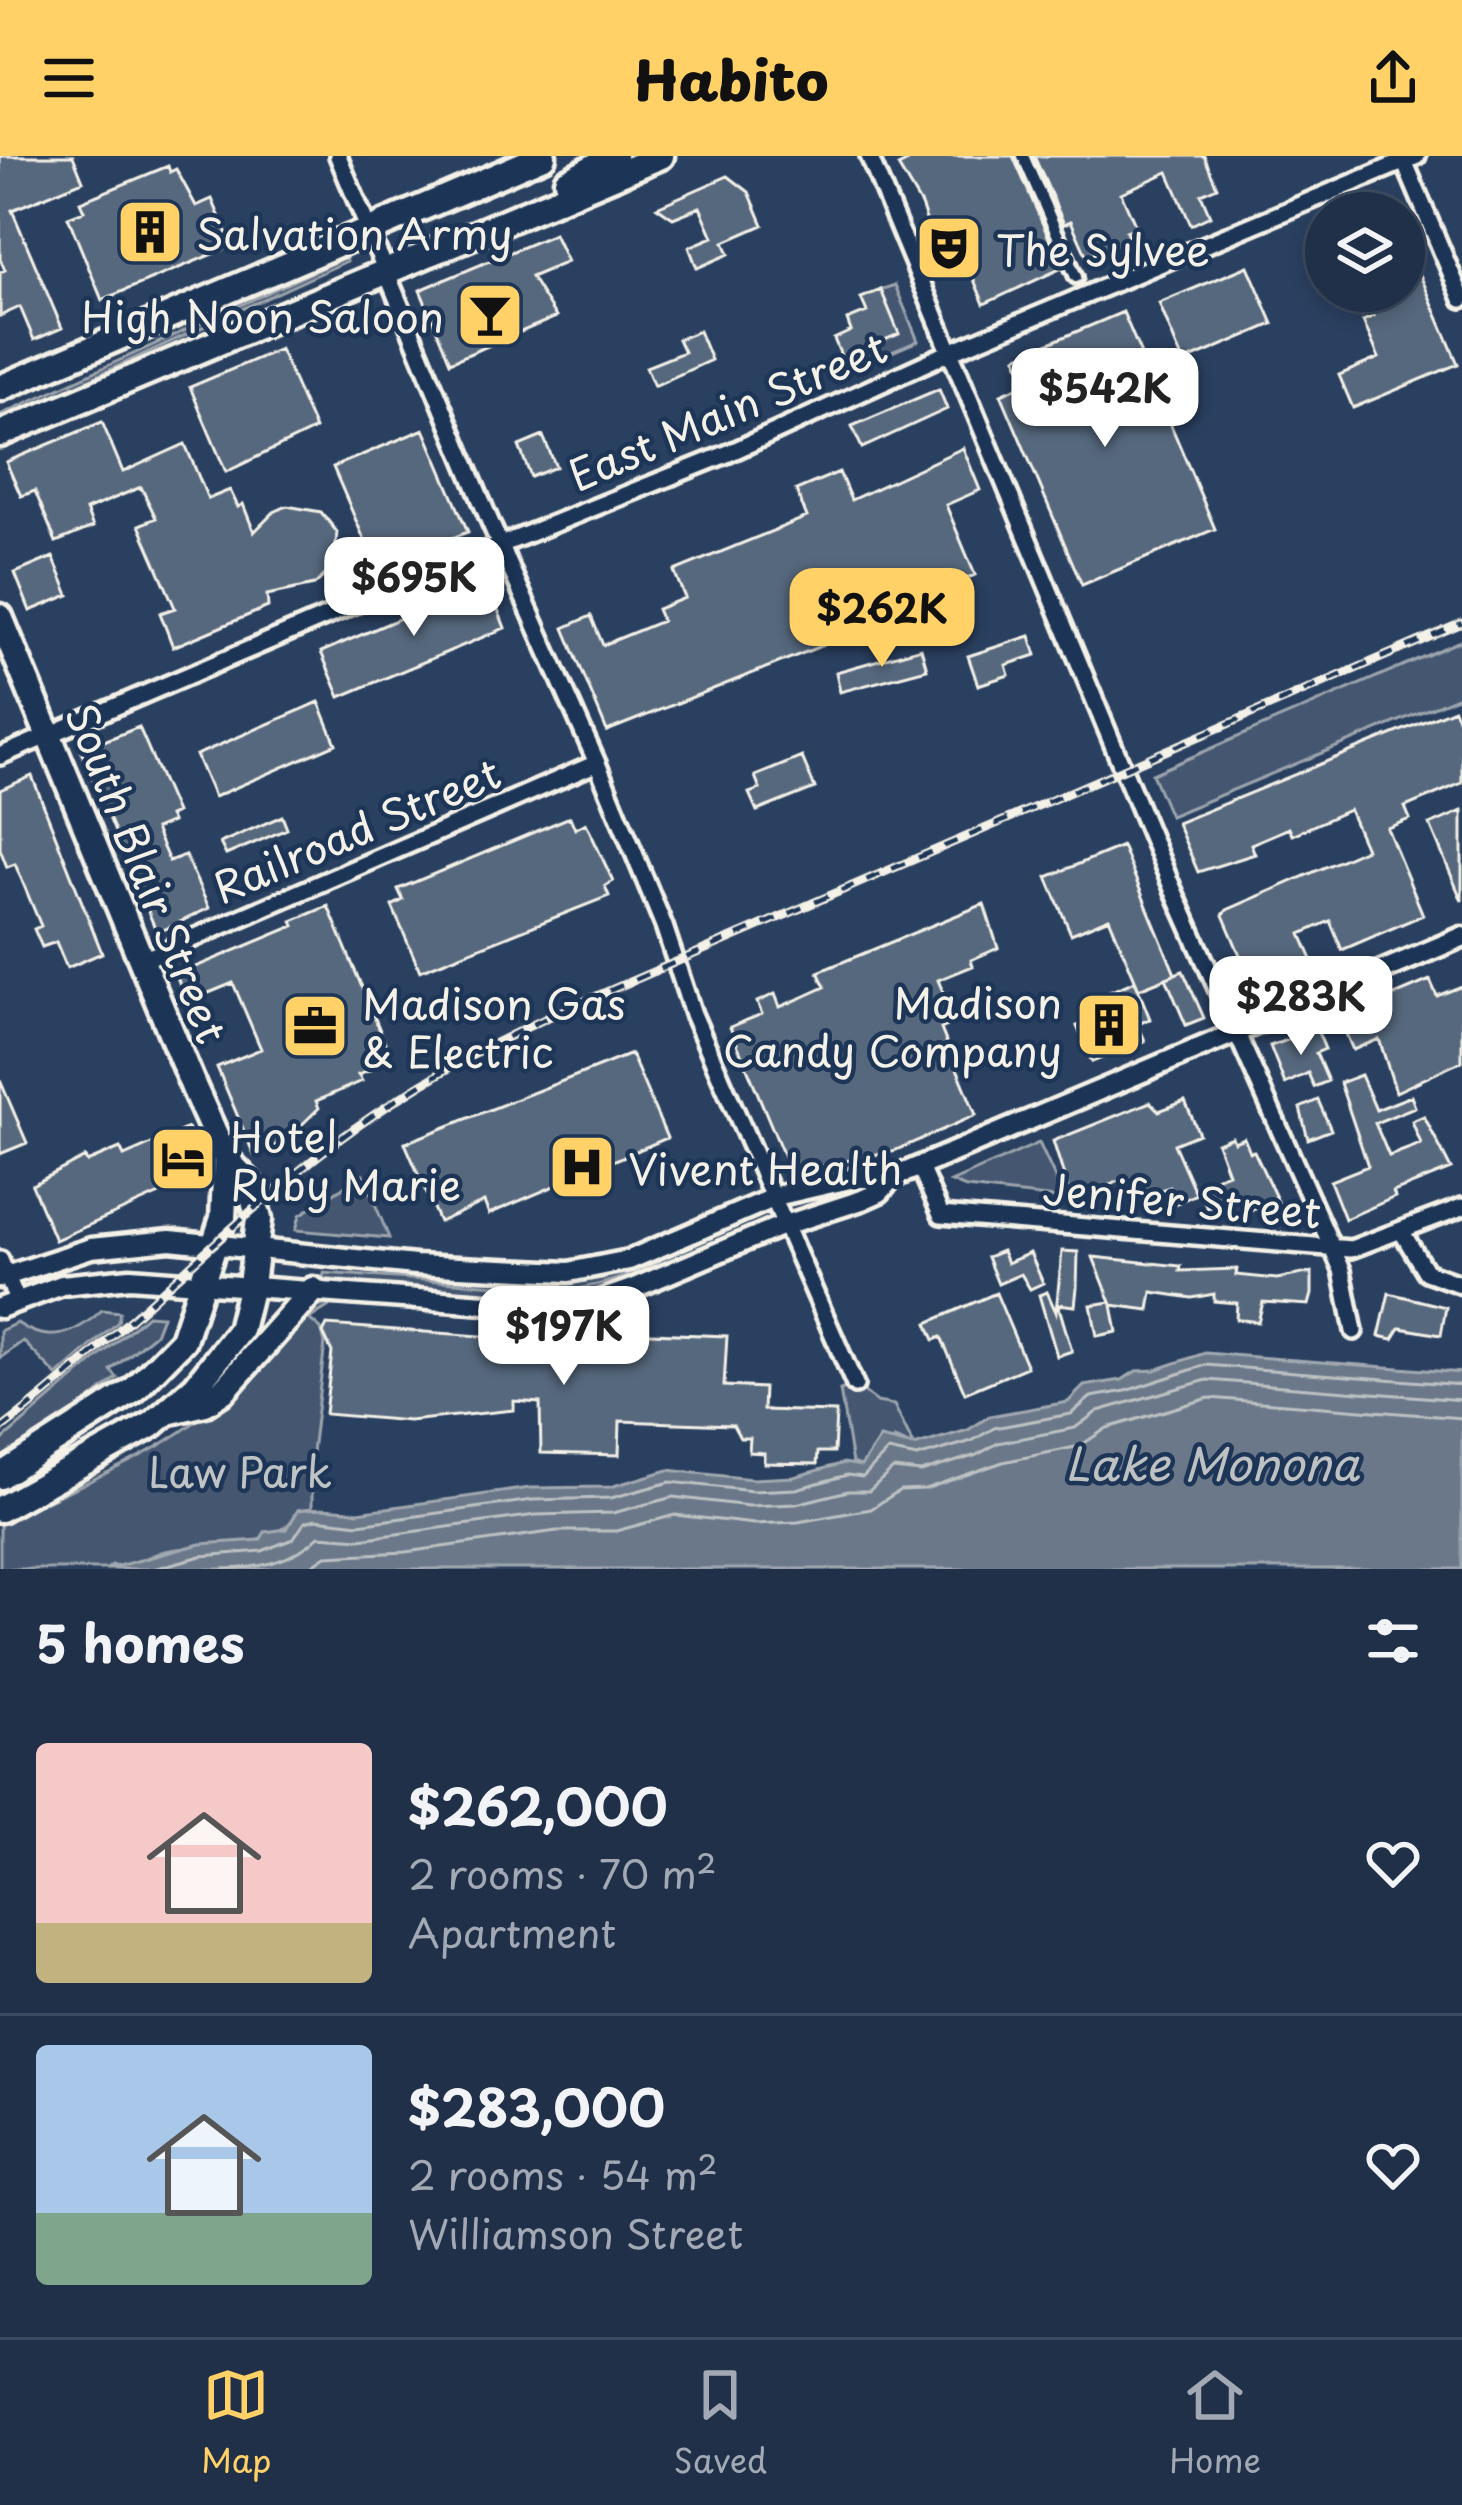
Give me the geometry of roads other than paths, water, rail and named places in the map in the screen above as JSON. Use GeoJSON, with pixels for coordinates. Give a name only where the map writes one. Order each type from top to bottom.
{"type":"FeatureCollection","features":[{"type":"Feature","properties":{"kind":"main road"},"geometry":{"type":"LineString","coordinates":[[0,388],[544,156]]}},
{"type":"Feature","properties":{"kind":"main road"},"geometry":{"type":"LineString","coordinates":[[540,208],[564,183],[614,156]]}},
{"type":"Feature","properties":{"kind":"main road"},"geometry":{"type":"LineString","coordinates":[[0,434],[661,156]]}},
{"type":"Feature","properties":{"kind":"main road","name":"South Blair Street"},"geometry":{"type":"LineString","coordinates":[[0,616],[226,1160],[251,1188],[259,1219],[251,1285],[235,1339],[168,1412]]}},
{"type":"Feature","properties":{"kind":"main road","name":"South Blair Street"},"geometry":{"type":"LineString","coordinates":[[0,1476],[114,1404],[158,1370],[187,1334],[223,1218],[226,1160]]}},
{"type":"Feature","properties":{"kind":"main road"},"geometry":{"type":"LineString","coordinates":[[0,1508],[137,1435],[168,1412],[205,1403],[223,1391],[313,1290]]}},
{"type":"Feature","properties":{"kind":"street"},"geometry":{"type":"LineString","coordinates":[[338,156],[597,763],[664,926],[693,1014],[855,1385]]}},
{"type":"Feature","properties":{"kind":"street"},"geometry":{"type":"LineString","coordinates":[[869,156],[1237,1035],[1342,1270],[1354,1331]]}},
{"type":"Feature","properties":{"kind":"street"},"geometry":{"type":"LineString","coordinates":[[1023,156],[1076,278]]}},
{"type":"Feature","properties":{"kind":"street"},"geometry":{"type":"LineString","coordinates":[[1407,158],[1462,299]]}},
{"type":"Feature","properties":{"kind":"street","name":"East Main Street"},"geometry":{"type":"LineString","coordinates":[[0,756],[729,453],[950,352],[1407,158]]}},
{"type":"Feature","properties":{"kind":"street","name":"Railroad Street"},"geometry":{"type":"LineString","coordinates":[[143,960],[597,763]]}},
{"type":"Feature","properties":{"kind":"street"},"geometry":{"type":"LineString","coordinates":[[892,1178],[880,1192],[614,1295],[559,1308],[99,1279],[62,1285],[9,1304],[2,1271],[106,1245],[170,1240],[531,1273],[569,1272],[640,1256],[776,1197],[854,1178],[892,1178],[1462,937]]}},
{"type":"Feature","properties":{"kind":"street","name":"Jenifer Street"},"geometry":{"type":"LineString","coordinates":[[920,1167],[941,1215],[1351,1249],[1462,1207]]}},
{"type":"Feature","properties":{"kind":"street"},"geometry":{"type":"LineString","coordinates":[[1402,1232],[1426,1272],[1462,1285]]}},
{"type":"Feature","properties":{"kind":"water","name":"Lake Monona"},"geometry":{"type":"Polygon","coordinates":[[[1205,1353],[1462,1373],[1462,1569],[107,1569],[200,1544],[260,1540],[265,1532],[287,1529],[298,1510],[358,1512],[530,1488],[610,1487],[668,1470],[752,1479],[794,1477],[844,1463],[861,1466],[880,1438],[914,1446],[968,1430],[990,1416],[1068,1402],[1084,1386],[1122,1380],[1136,1371],[1155,1370],[1205,1353]]]}},
{"type":"Feature","properties":{"kind":"railway"},"geometry":{"type":"LineString","coordinates":[[0,1430],[333,1144],[467,1058],[553,1015],[1462,623]]}},
{"type":"Feature","properties":{"kind":"place","name":"Salvation Army"},"geometry":{"type":"Point","coordinates":[150,232]}},
{"type":"Feature","properties":{"kind":"place","name":"The Sylvee"},"geometry":{"type":"Point","coordinates":[949,248]}},
{"type":"Feature","properties":{"kind":"place","name":"High Noon Saloon"},"geometry":{"type":"Point","coordinates":[490,315]}},
{"type":"Feature","properties":{"kind":"place","name":"Madison Candy Company"},"geometry":{"type":"Point","coordinates":[1109,1025]}},
{"type":"Feature","properties":{"kind":"place","name":"Madison Gas & Electric"},"geometry":{"type":"Point","coordinates":[315,1026]}},
{"type":"Feature","properties":{"kind":"place","name":"Hotel Ruby Marie"},"geometry":{"type":"Point","coordinates":[183,1159]}},
{"type":"Feature","properties":{"kind":"place","name":"Vivent Health"},"geometry":{"type":"Point","coordinates":[582,1167]}},
{"type":"Feature","properties":{"kind":"park label","name":"Law Park"},"geometry":{"type":"Point","coordinates":[240,1470]}}]}
